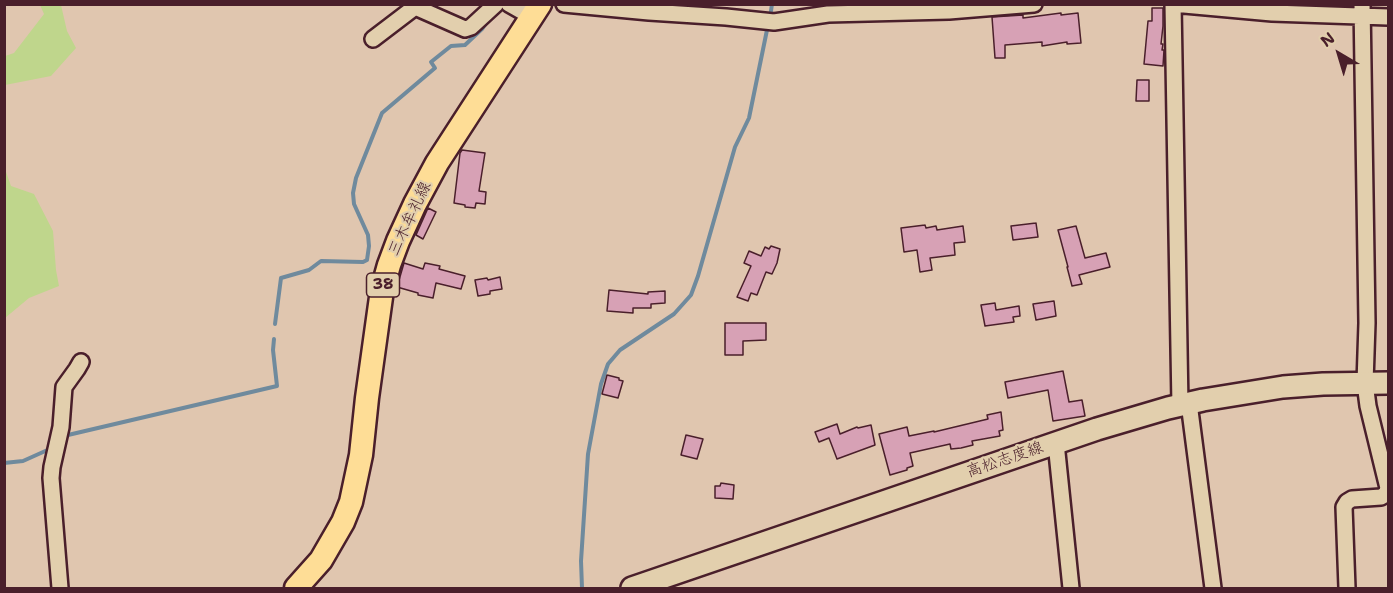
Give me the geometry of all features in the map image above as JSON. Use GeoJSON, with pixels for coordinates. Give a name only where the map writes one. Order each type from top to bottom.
{"type":"FeatureCollection","features":[{"type":"Feature","properties":{"kind":"main road","name":"三木牟礼線"},"geometry":{"type":"LineString","coordinates":[[296,588],[321,560],[343,522],[351,502],[361,455],[382,290],[398,241],[414,204],[437,164],[536,11]]}},
{"type":"Feature","properties":{"kind":"main road","name":"高松志度線"},"geometry":{"type":"LineString","coordinates":[[632,588],[1056,443],[1185,404],[1283,387],[1389,383]]}},
{"type":"Feature","properties":{"kind":"main road"},"geometry":{"type":"LineString","coordinates":[[310,588],[312,577],[329,554],[333,540]]}},
{"type":"Feature","properties":{"kind":"street"},"geometry":{"type":"LineString","coordinates":[[373,39],[415,7],[465,29],[471,27],[496,4]]}},
{"type":"Feature","properties":{"kind":"street"},"geometry":{"type":"LineString","coordinates":[[509,4],[536,11]]}},
{"type":"Feature","properties":{"kind":"street"},"geometry":{"type":"LineString","coordinates":[[564,4],[769,22],[828,14],[949,11],[1034,4]]}},
{"type":"Feature","properties":{"kind":"street"},"geometry":{"type":"LineString","coordinates":[[1213,588],[1185,404],[1173,4],[1272,13],[1362,10],[1389,17]]}},
{"type":"Feature","properties":{"kind":"street"},"geometry":{"type":"LineString","coordinates":[[1347,588],[1344,507],[1352,499],[1381,497],[1386,494],[1388,488],[1368,406],[1365,383],[1367,323],[1362,10]]}},
{"type":"Feature","properties":{"kind":"street"},"geometry":{"type":"LineString","coordinates":[[60,588],[52,467],[61,427],[64,387],[81,362]]}},
{"type":"Feature","properties":{"kind":"street"},"geometry":{"type":"LineString","coordinates":[[1056,443],[1071,588]]}},
{"type":"Feature","properties":{"kind":"green space"},"geometry":{"type":"Polygon","coordinates":[[[40,5],[61,5],[67,31],[76,48],[51,76],[5,85],[5,56],[14,53],[44,14],[40,5]]]}},
{"type":"Feature","properties":{"kind":"green space"},"geometry":{"type":"Polygon","coordinates":[[[5,169],[11,186],[34,194],[53,231],[59,286],[29,298],[5,318],[5,169]]]}},
{"type":"Feature","properties":{"kind":"building"},"geometry":{"type":"Polygon","coordinates":[[[1152,8],[1163,8],[1161,44],[1164,50],[1163,66],[1144,64],[1148,21],[1152,21],[1152,8]]]}},
{"type":"Feature","properties":{"kind":"building"},"geometry":{"type":"Polygon","coordinates":[[[1061,13],[1061,15],[1078,13],[1081,43],[1067,44],[1067,42],[1042,46],[1042,42],[1005,45],[1005,58],[995,58],[992,17],[1023,15],[1023,18],[1061,13]]]}},
{"type":"Feature","properties":{"kind":"building"},"geometry":{"type":"Polygon","coordinates":[[[1137,80],[1149,80],[1149,101],[1136,101],[1137,80]]]}},
{"type":"Feature","properties":{"kind":"building"},"geometry":{"type":"Polygon","coordinates":[[[462,150],[485,153],[479,191],[486,192],[485,204],[476,203],[475,208],[454,203],[462,150]]]}},
{"type":"Feature","properties":{"kind":"building"},"geometry":{"type":"Polygon","coordinates":[[[428,208],[436,212],[423,239],[416,235],[428,208]]]}},
{"type":"Feature","properties":{"kind":"building"},"geometry":{"type":"Polygon","coordinates":[[[1036,223],[1038,237],[1013,240],[1011,226],[1036,223]]]}},
{"type":"Feature","properties":{"kind":"building"},"geometry":{"type":"Polygon","coordinates":[[[925,225],[926,228],[936,226],[937,230],[963,226],[965,242],[954,243],[955,255],[930,258],[932,270],[920,272],[917,250],[904,252],[901,228],[925,225]]]}},
{"type":"Feature","properties":{"kind":"building"},"geometry":{"type":"Polygon","coordinates":[[[1076,226],[1085,258],[1106,253],[1110,267],[1079,275],[1082,284],[1072,286],[1058,230],[1076,226]]]}},
{"type":"Feature","properties":{"kind":"building"},"geometry":{"type":"Polygon","coordinates":[[[771,246],[780,249],[772,274],[766,272],[757,295],[751,293],[748,301],[737,297],[751,266],[744,263],[749,251],[761,256],[765,247],[769,249],[771,246]]]}},
{"type":"Feature","properties":{"kind":"building"},"geometry":{"type":"Polygon","coordinates":[[[404,263],[423,269],[425,263],[440,266],[439,269],[465,276],[461,289],[436,283],[433,298],[397,287],[404,263]]]}},
{"type":"Feature","properties":{"kind":"building"},"geometry":{"type":"Polygon","coordinates":[[[500,277],[502,289],[478,296],[475,280],[500,277]]]}},
{"type":"Feature","properties":{"kind":"building"},"geometry":{"type":"Polygon","coordinates":[[[609,290],[648,294],[648,292],[665,291],[665,303],[651,304],[651,308],[633,308],[633,313],[607,311],[609,290]]]}},
{"type":"Feature","properties":{"kind":"building"},"geometry":{"type":"Polygon","coordinates":[[[1054,301],[1056,316],[1036,320],[1033,304],[1054,301]]]}},
{"type":"Feature","properties":{"kind":"building"},"geometry":{"type":"Polygon","coordinates":[[[995,303],[996,310],[1019,306],[1020,316],[1013,317],[1014,322],[985,326],[981,305],[995,303]]]}},
{"type":"Feature","properties":{"kind":"building"},"geometry":{"type":"Polygon","coordinates":[[[725,323],[766,323],[766,340],[743,341],[743,355],[725,355],[725,323]]]}},
{"type":"Feature","properties":{"kind":"building"},"geometry":{"type":"Polygon","coordinates":[[[1063,371],[1069,402],[1082,400],[1085,416],[1053,421],[1048,390],[1008,398],[1005,382],[1063,371]]]}},
{"type":"Feature","properties":{"kind":"building"},"geometry":{"type":"Polygon","coordinates":[[[607,375],[623,381],[618,398],[602,394],[607,375]]]}},
{"type":"Feature","properties":{"kind":"building"},"geometry":{"type":"Polygon","coordinates":[[[1001,412],[1003,430],[999,431],[1000,436],[972,441],[973,445],[961,448],[951,449],[950,444],[910,453],[913,466],[890,475],[879,434],[907,427],[909,436],[934,432],[988,419],[987,415],[1001,412]]]}},
{"type":"Feature","properties":{"kind":"building"},"geometry":{"type":"Polygon","coordinates":[[[837,424],[840,434],[857,427],[871,425],[875,445],[837,459],[829,438],[819,442],[815,432],[837,424]]]}},
{"type":"Feature","properties":{"kind":"building"},"geometry":{"type":"Polygon","coordinates":[[[686,435],[703,439],[697,459],[681,455],[686,435]]]}},
{"type":"Feature","properties":{"kind":"building"},"geometry":{"type":"Polygon","coordinates":[[[721,483],[734,485],[733,499],[715,498],[715,486],[720,486],[721,483]]]}},
{"type":"Feature","properties":{"kind":"waterway"},"geometry":{"type":"LineString","coordinates":[[770,18],[772,4]]}},
{"type":"Feature","properties":{"kind":"waterway"},"geometry":{"type":"LineString","coordinates":[[275,324],[281,278],[309,270],[321,261],[363,262],[367,260],[368,235],[354,204],[353,193],[356,178],[382,113],[435,68],[431,62],[451,46],[465,45],[489,19]]}},
{"type":"Feature","properties":{"kind":"waterway"},"geometry":{"type":"LineString","coordinates":[[582,588],[581,561],[588,454],[601,384],[608,364],[620,350],[674,314],[691,295],[735,147],[749,118],[768,25]]}},
{"type":"Feature","properties":{"kind":"waterway"},"geometry":{"type":"LineString","coordinates":[[68,435],[277,386],[274,339]]}},
{"type":"Feature","properties":{"kind":"waterway"},"geometry":{"type":"LineString","coordinates":[[4,463],[23,461],[52,448]]}}]}
